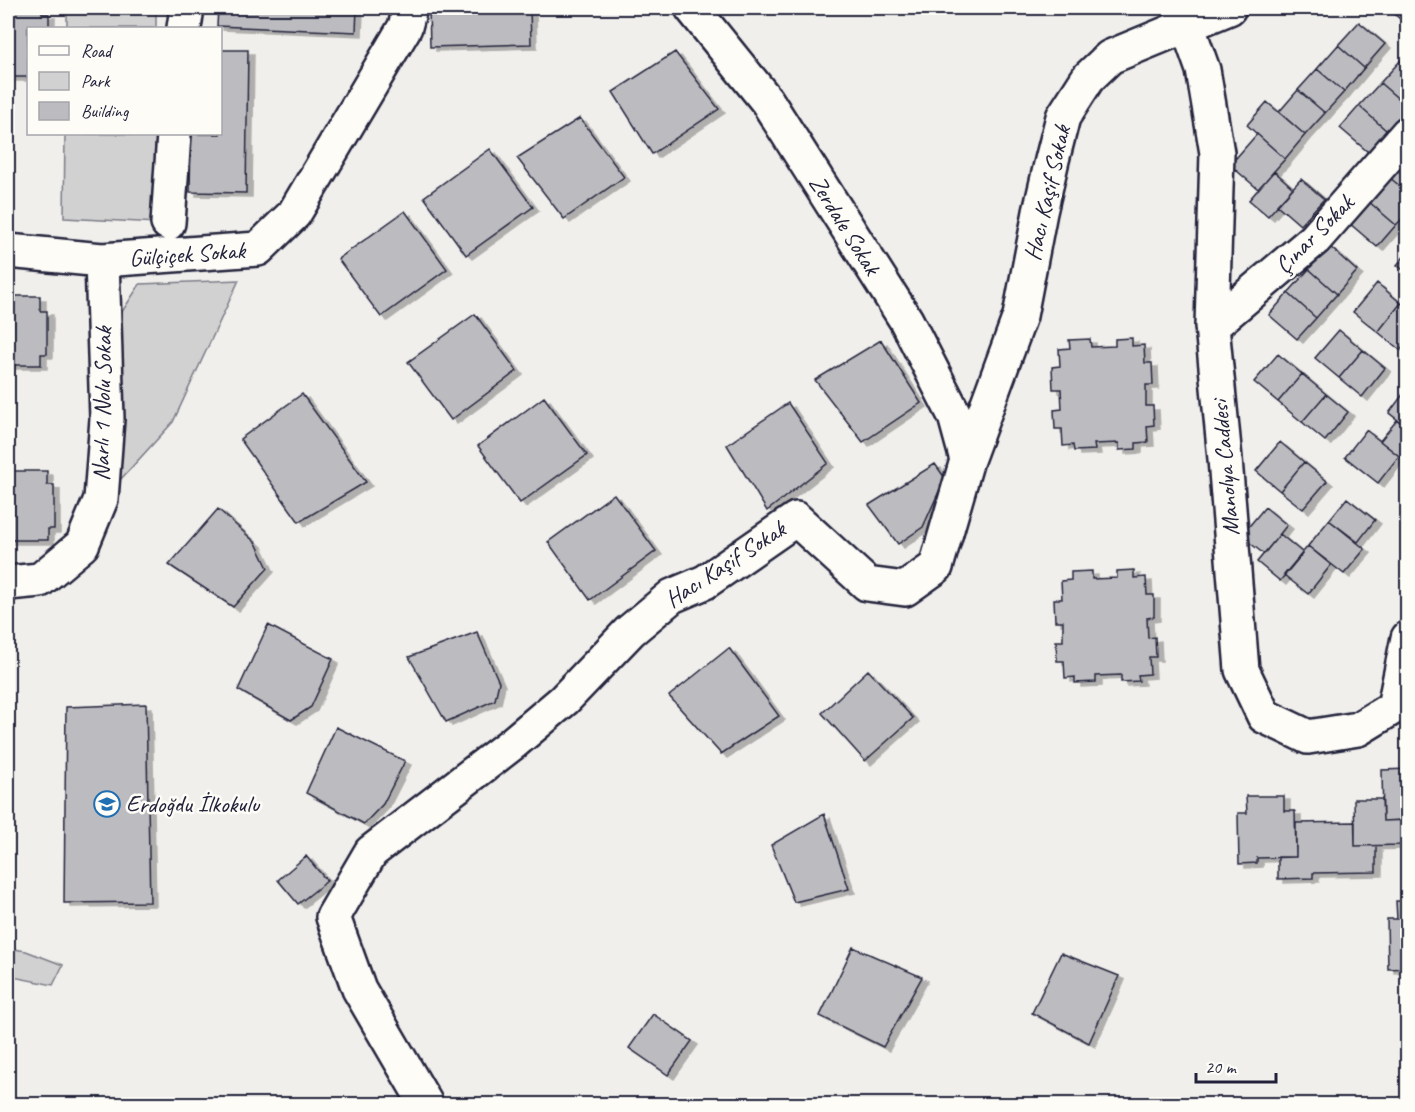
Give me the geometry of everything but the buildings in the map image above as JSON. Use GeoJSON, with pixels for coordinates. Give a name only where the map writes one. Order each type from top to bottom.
{"type":"FeatureCollection","features":[{"type":"Feature","properties":{"kind":"street"},"geometry":{"type":"LineString","coordinates":[[184,27],[187,8]]}},
{"type":"Feature","properties":{"kind":"street","name":"Gülçiçek Sokak"},"geometry":{"type":"LineString","coordinates":[[8,251],[102,260],[258,249],[294,214],[405,27],[410,8]]}},
{"type":"Feature","properties":{"kind":"street","name":"Zerdale Sokak"},"geometry":{"type":"LineString","coordinates":[[692,8],[768,101],[906,320],[955,416],[967,460]]}},
{"type":"Feature","properties":{"kind":"street","name":"Hacı Kaşif Sokak"},"geometry":{"type":"LineString","coordinates":[[426,1104],[359,989],[333,917],[371,852],[513,743],[564,700],[630,631],[672,596],[705,582],[796,519],[867,584],[905,589],[936,567],[967,460],[1020,316],[1042,201],[1063,117],[1088,78],[1110,57],[1185,16],[1229,8]]}},
{"type":"Feature","properties":{"kind":"street","name":"Manolya Caddesi"},"geometry":{"type":"LineString","coordinates":[[1185,16],[1203,70],[1217,153],[1212,326],[1242,670],[1264,716],[1308,737],[1358,729],[1394,707],[1407,638]]}},
{"type":"Feature","properties":{"kind":"street","name":"Çınar Sokak"},"geometry":{"type":"LineString","coordinates":[[1212,326],[1315,239],[1407,133]]}},
{"type":"Feature","properties":{"kind":"street"},"geometry":{"type":"LineString","coordinates":[[168,223],[174,135]]}},
{"type":"Feature","properties":{"kind":"street","name":"Narlı 1 Nolu Sokak"},"geometry":{"type":"LineString","coordinates":[[8,583],[40,580],[82,545],[101,499],[107,419],[102,260]]}},
{"type":"Feature","properties":{"kind":"green space"},"geometry":{"type":"Polygon","coordinates":[[[67,8],[156,8],[156,27],[67,27],[67,8]]]}},
{"type":"Feature","properties":{"kind":"green space"},"geometry":{"type":"Polygon","coordinates":[[[65,135],[157,135],[158,223],[64,218],[65,135]]]}},
{"type":"Feature","properties":{"kind":"green space"},"geometry":{"type":"Polygon","coordinates":[[[239,280],[173,422],[120,480],[115,465],[114,324],[140,284],[239,280]]]}},
{"type":"Feature","properties":{"kind":"green space"},"geometry":{"type":"Polygon","coordinates":[[[8,948],[26,951],[63,965],[53,985],[8,976],[8,948]]]}},
{"type":"Feature","properties":{"kind":"place","name":"Erdoğdu İlkokulu"},"geometry":{"type":"Point","coordinates":[107,804]}}]}
